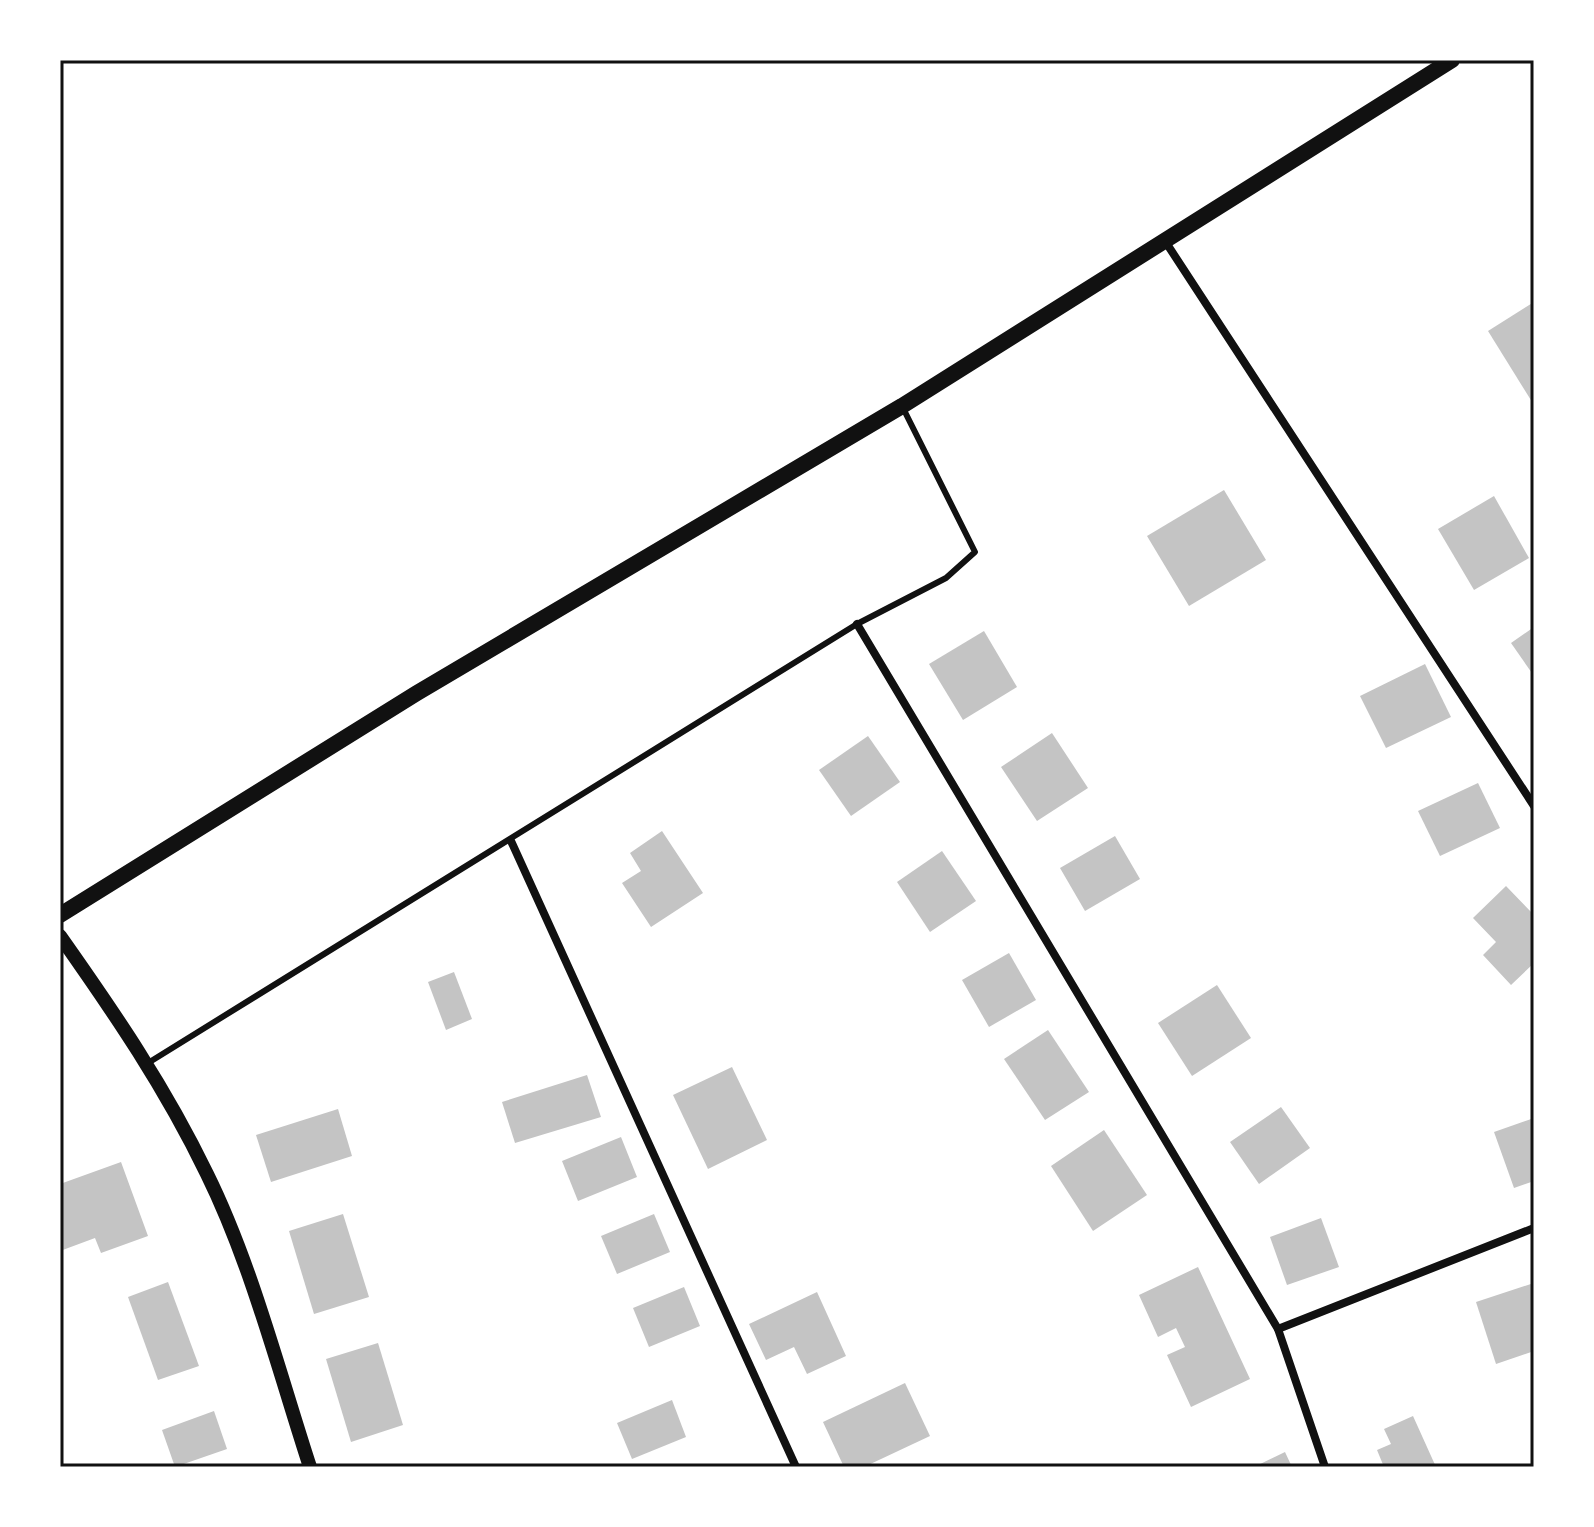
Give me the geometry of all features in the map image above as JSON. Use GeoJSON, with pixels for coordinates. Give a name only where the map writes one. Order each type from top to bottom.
{"type":"FeatureCollection","features":[{"type":"Feature","properties":{"kind":"main road"},"geometry":{"type":"LineString","coordinates":[[60,915],[417,693],[902,406],[1452,60]]}},
{"type":"Feature","properties":{"kind":"street"},"geometry":{"type":"LineString","coordinates":[[1165,240],[1534,806]]}},
{"type":"Feature","properties":{"kind":"street"},"geometry":{"type":"LineString","coordinates":[[857,624],[1278,1329],[1325,1467]]}},
{"type":"Feature","properties":{"kind":"street"},"geometry":{"type":"LineString","coordinates":[[511,841],[796,1467]]}},
{"type":"Feature","properties":{"kind":"street"},"geometry":{"type":"LineString","coordinates":[[60,936],[148,1063],[209,1177],[253,1292],[310,1467]]}},
{"type":"Feature","properties":{"kind":"street"},"geometry":{"type":"LineString","coordinates":[[1278,1329],[1534,1228]]}},
{"type":"Feature","properties":{"kind":"lane"},"geometry":{"type":"LineString","coordinates":[[148,1063],[857,624],[946,578],[975,552],[902,406]]}},
{"type":"Feature","properties":{"kind":"building"},"geometry":{"type":"Polygon","coordinates":[[[1534,302],[1534,405],[1488,331],[1534,302]]]}},
{"type":"Feature","properties":{"kind":"building"},"geometry":{"type":"Polygon","coordinates":[[[1224,490],[1266,560],[1189,606],[1147,536],[1224,490]]]}},
{"type":"Feature","properties":{"kind":"building"},"geometry":{"type":"Polygon","coordinates":[[[1494,496],[1529,558],[1474,590],[1438,529],[1494,496]]]}},
{"type":"Feature","properties":{"kind":"building"},"geometry":{"type":"Polygon","coordinates":[[[1534,627],[1534,676],[1511,643],[1534,627]]]}},
{"type":"Feature","properties":{"kind":"building"},"geometry":{"type":"Polygon","coordinates":[[[984,631],[1017,687],[963,720],[929,664],[984,631]]]}},
{"type":"Feature","properties":{"kind":"building"},"geometry":{"type":"Polygon","coordinates":[[[1425,664],[1451,717],[1386,748],[1360,696],[1425,664]]]}},
{"type":"Feature","properties":{"kind":"building"},"geometry":{"type":"Polygon","coordinates":[[[1052,733],[1088,788],[1037,821],[1001,767],[1052,733]]]}},
{"type":"Feature","properties":{"kind":"building"},"geometry":{"type":"Polygon","coordinates":[[[868,736],[900,782],[851,816],[819,770],[868,736]]]}},
{"type":"Feature","properties":{"kind":"building"},"geometry":{"type":"Polygon","coordinates":[[[1478,783],[1500,828],[1440,856],[1418,811],[1478,783]]]}},
{"type":"Feature","properties":{"kind":"building"},"geometry":{"type":"Polygon","coordinates":[[[662,831],[703,893],[651,927],[622,883],[641,871],[630,853],[662,831]]]}},
{"type":"Feature","properties":{"kind":"building"},"geometry":{"type":"Polygon","coordinates":[[[1115,836],[1140,879],[1085,911],[1060,868],[1115,836]]]}},
{"type":"Feature","properties":{"kind":"building"},"geometry":{"type":"Polygon","coordinates":[[[942,851],[976,901],[930,932],[897,882],[942,851]]]}},
{"type":"Feature","properties":{"kind":"building"},"geometry":{"type":"Polygon","coordinates":[[[1506,886],[1534,915],[1534,963],[1511,985],[1483,955],[1496,942],[1473,918],[1506,886]]]}},
{"type":"Feature","properties":{"kind":"building"},"geometry":{"type":"Polygon","coordinates":[[[1009,953],[1036,1000],[989,1027],[962,980],[1009,953]]]}},
{"type":"Feature","properties":{"kind":"building"},"geometry":{"type":"Polygon","coordinates":[[[454,972],[472,1019],[446,1030],[428,982],[454,972]]]}},
{"type":"Feature","properties":{"kind":"building"},"geometry":{"type":"Polygon","coordinates":[[[1217,985],[1251,1038],[1192,1076],[1158,1023],[1217,985]]]}},
{"type":"Feature","properties":{"kind":"building"},"geometry":{"type":"Polygon","coordinates":[[[1048,1030],[1089,1092],[1045,1120],[1004,1059],[1048,1030]]]}},
{"type":"Feature","properties":{"kind":"building"},"geometry":{"type":"Polygon","coordinates":[[[732,1067],[767,1140],[708,1169],[673,1095],[732,1067]]]}},
{"type":"Feature","properties":{"kind":"building"},"geometry":{"type":"Polygon","coordinates":[[[587,1075],[601,1117],[515,1143],[502,1102],[587,1075]]]}},
{"type":"Feature","properties":{"kind":"building"},"geometry":{"type":"Polygon","coordinates":[[[1281,1107],[1310,1148],[1259,1184],[1230,1142],[1281,1107]]]}},
{"type":"Feature","properties":{"kind":"building"},"geometry":{"type":"Polygon","coordinates":[[[338,1109],[352,1156],[271,1182],[256,1135],[338,1109]]]}},
{"type":"Feature","properties":{"kind":"building"},"geometry":{"type":"Polygon","coordinates":[[[1534,1118],[1534,1181],[1514,1188],[1494,1132],[1534,1118]]]}},
{"type":"Feature","properties":{"kind":"building"},"geometry":{"type":"Polygon","coordinates":[[[1104,1130],[1147,1195],[1093,1231],[1051,1166],[1104,1130]]]}},
{"type":"Feature","properties":{"kind":"building"},"geometry":{"type":"Polygon","coordinates":[[[621,1137],[637,1177],[578,1201],[562,1161],[621,1137]]]}},
{"type":"Feature","properties":{"kind":"building"},"geometry":{"type":"Polygon","coordinates":[[[121,1162],[148,1236],[101,1253],[95,1238],[60,1251],[60,1184],[121,1162]]]}},
{"type":"Feature","properties":{"kind":"building"},"geometry":{"type":"Polygon","coordinates":[[[343,1214],[369,1297],[314,1314],[289,1231],[343,1214]]]}},
{"type":"Feature","properties":{"kind":"building"},"geometry":{"type":"Polygon","coordinates":[[[654,1214],[670,1252],[617,1274],[601,1236],[654,1214]]]}},
{"type":"Feature","properties":{"kind":"building"},"geometry":{"type":"Polygon","coordinates":[[[1321,1218],[1339,1267],[1287,1285],[1270,1237],[1321,1218]]]}},
{"type":"Feature","properties":{"kind":"building"},"geometry":{"type":"Polygon","coordinates":[[[1198,1267],[1250,1379],[1191,1407],[1167,1355],[1185,1347],[1176,1328],[1158,1337],[1139,1295],[1198,1267]]]}},
{"type":"Feature","properties":{"kind":"building"},"geometry":{"type":"Polygon","coordinates":[[[168,1282],[199,1366],[158,1380],[128,1297],[168,1282]]]}},
{"type":"Feature","properties":{"kind":"building"},"geometry":{"type":"Polygon","coordinates":[[[1534,1283],[1534,1351],[1496,1364],[1476,1302],[1534,1283]]]}},
{"type":"Feature","properties":{"kind":"building"},"geometry":{"type":"Polygon","coordinates":[[[684,1287],[700,1326],[649,1347],[633,1308],[684,1287]]]}},
{"type":"Feature","properties":{"kind":"building"},"geometry":{"type":"Polygon","coordinates":[[[817,1292],[846,1356],[807,1374],[794,1347],[766,1360],[749,1324],[817,1292]]]}},
{"type":"Feature","properties":{"kind":"building"},"geometry":{"type":"Polygon","coordinates":[[[378,1343],[403,1425],[351,1442],[326,1359],[378,1343]]]}},
{"type":"Feature","properties":{"kind":"building"},"geometry":{"type":"Polygon","coordinates":[[[905,1383],[930,1436],[864,1467],[844,1467],[823,1422],[905,1383]]]}},
{"type":"Feature","properties":{"kind":"building"},"geometry":{"type":"Polygon","coordinates":[[[672,1400],[686,1437],[632,1459],[617,1423],[672,1400]]]}},
{"type":"Feature","properties":{"kind":"building"},"geometry":{"type":"Polygon","coordinates":[[[214,1411],[227,1449],[175,1467],[162,1430],[214,1411]]]}},
{"type":"Feature","properties":{"kind":"building"},"geometry":{"type":"Polygon","coordinates":[[[1413,1416],[1436,1467],[1384,1467],[1377,1450],[1391,1444],[1384,1429],[1413,1416]]]}},
{"type":"Feature","properties":{"kind":"building"},"geometry":{"type":"Polygon","coordinates":[[[1285,1452],[1292,1467],[1254,1467],[1285,1452]]]}}]}
